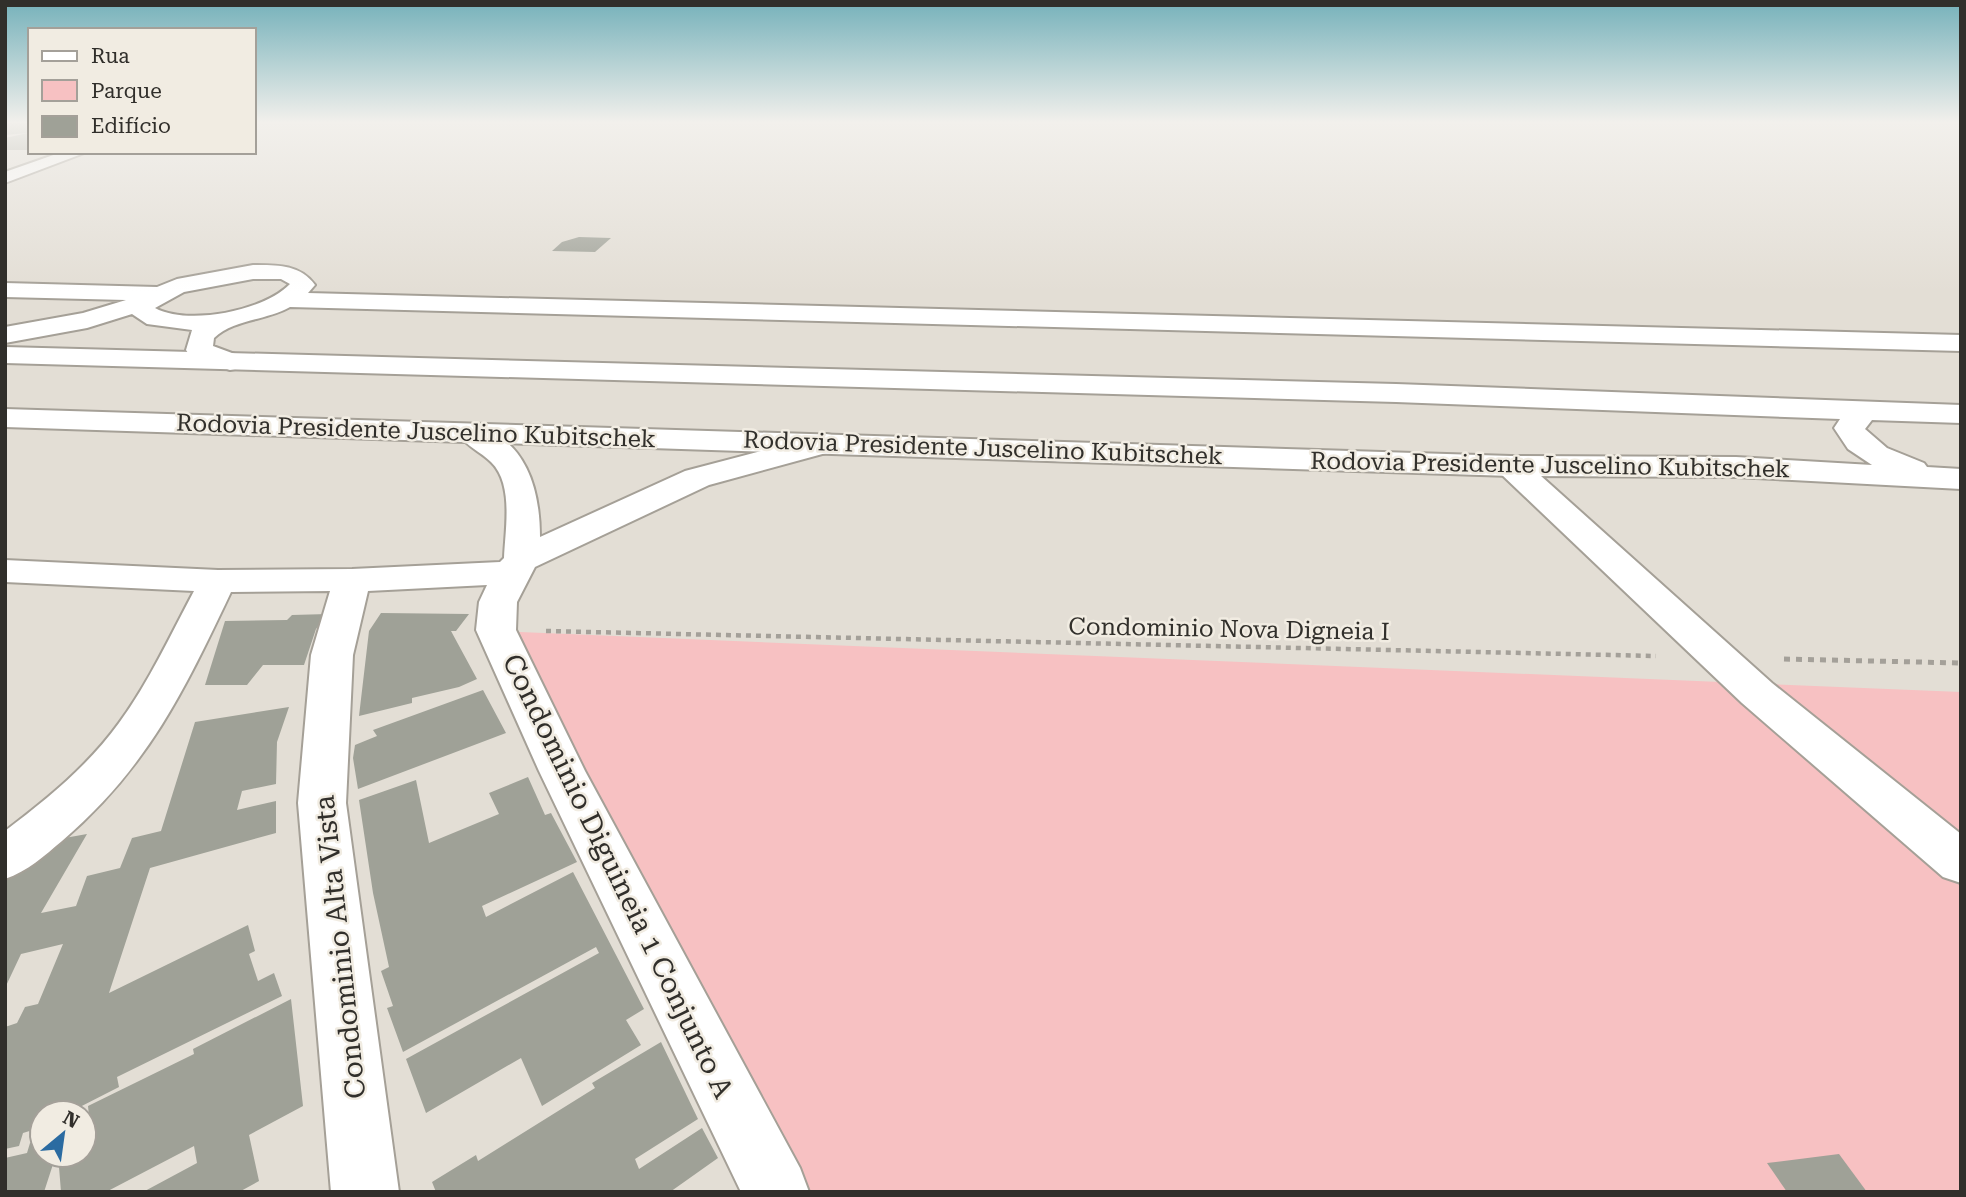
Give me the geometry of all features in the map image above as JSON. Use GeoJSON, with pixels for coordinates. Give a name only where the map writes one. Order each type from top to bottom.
{"type":"FeatureCollection","features":[{"type":"Feature","properties":{"kind":"main road"},"geometry":{"type":"LineString","coordinates":[[5,335],[87,320],[201,279],[273,272],[299,279],[303,285],[299,292],[288,300],[219,320],[166,322],[149,318],[142,311],[151,298]]}},
{"type":"Feature","properties":{"kind":"main road"},"geometry":{"type":"LineString","coordinates":[[5,290],[151,298]]}},
{"type":"Feature","properties":{"kind":"main road"},"geometry":{"type":"LineString","coordinates":[[288,300],[1961,343]]}},
{"type":"Feature","properties":{"kind":"main road"},"geometry":{"type":"LineString","coordinates":[[219,320],[201,336],[199,350],[230,362]]}},
{"type":"Feature","properties":{"kind":"main road"},"geometry":{"type":"LineString","coordinates":[[5,355],[1396,393],[1961,414]]}},
{"type":"Feature","properties":{"kind":"main road"},"geometry":{"type":"LineString","coordinates":[[1863,412],[1849,428],[1860,442],[1877,454],[1946,478]]}},
{"type":"Feature","properties":{"kind":"main road","name":"Rodovia Presidente Juscelino Kubitschek"},"geometry":{"type":"LineString","coordinates":[[5,418],[1511,466],[1735,467],[1946,478]]}},
{"type":"Feature","properties":{"kind":"main road"},"geometry":{"type":"LineString","coordinates":[[473,434],[508,460],[517,478],[522,503],[517,566]]}},
{"type":"Feature","properties":{"kind":"main road"},"geometry":{"type":"LineString","coordinates":[[5,571],[218,581],[352,580],[517,566],[697,478],[826,443]]}},
{"type":"Feature","properties":{"kind":"main road"},"geometry":{"type":"LineString","coordinates":[[1511,466],[1757,693],[1961,863]]}},
{"type":"Feature","properties":{"kind":"main road","name":"Condominio Diguineia 1 Conjunto A"},"geometry":{"type":"LineString","coordinates":[[517,566],[498,602],[496,630],[562,771],[776,1192]]}},
{"type":"Feature","properties":{"kind":"main road","name":"Condominio Alta Vista"},"geometry":{"type":"LineString","coordinates":[[352,580],[332,655],[322,803],[365,1192]]}},
{"type":"Feature","properties":{"kind":"main road"},"geometry":{"type":"LineString","coordinates":[[5,859],[56,819],[119,755],[146,717],[218,581]]}},
{"type":"Feature","properties":{"kind":"path","name":"Condominio Nova Digneia I"},"geometry":{"type":"LineString","coordinates":[[496,630],[1961,663]]}},
{"type":"Feature","properties":{"kind":"green space"},"geometry":{"type":"Polygon","coordinates":[[[493,631],[1961,692],[1961,1192],[798,1192],[493,631]]]}},
{"type":"Feature","properties":{"kind":"building"},"geometry":{"type":"Polygon","coordinates":[[[579,237],[611,238],[595,252],[552,251],[562,242],[579,237]]]}},
{"type":"Feature","properties":{"kind":"building"},"geometry":{"type":"Polygon","coordinates":[[[381,613],[469,614],[456,631],[451,631],[477,679],[459,687],[412,698],[412,703],[359,716],[369,631],[381,613]]]}},
{"type":"Feature","properties":{"kind":"building"},"geometry":{"type":"Polygon","coordinates":[[[328,614],[316,629],[304,665],[263,665],[247,685],[205,685],[225,621],[287,620],[292,615],[328,614]]]}},
{"type":"Feature","properties":{"kind":"building"},"geometry":{"type":"Polygon","coordinates":[[[483,690],[506,733],[358,789],[353,758],[355,745],[377,736],[373,730],[483,690]]]}},
{"type":"Feature","properties":{"kind":"building"},"geometry":{"type":"Polygon","coordinates":[[[289,707],[277,742],[276,784],[242,791],[237,810],[276,801],[276,833],[150,868],[109,993],[248,925],[255,951],[249,954],[258,981],[274,973],[282,996],[117,1077],[119,1087],[95,1099],[28,1099],[28,1131],[23,1133],[19,1146],[5,1149],[5,1027],[17,1023],[25,1007],[38,1004],[63,944],[21,954],[5,988],[5,880],[59,839],[87,834],[41,913],[76,906],[87,876],[120,868],[132,838],[161,831],[195,722],[289,707]]]}},
{"type":"Feature","properties":{"kind":"building"},"geometry":{"type":"Polygon","coordinates":[[[528,777],[545,815],[551,813],[577,862],[482,906],[486,917],[573,872],[644,1009],[626,1020],[641,1045],[542,1106],[521,1058],[426,1113],[406,1059],[599,953],[596,947],[403,1052],[387,1008],[393,1006],[381,971],[389,967],[373,893],[359,800],[416,780],[429,843],[499,814],[489,793],[528,777]]]}},
{"type":"Feature","properties":{"kind":"building"},"geometry":{"type":"Polygon","coordinates":[[[291,999],[303,1106],[249,1135],[259,1181],[239,1192],[143,1192],[197,1163],[194,1146],[106,1192],[61,1192],[59,1169],[98,1169],[98,1101],[194,1054],[193,1049],[291,999]]]}},
{"type":"Feature","properties":{"kind":"building"},"geometry":{"type":"Polygon","coordinates":[[[661,1042],[698,1119],[635,1159],[639,1169],[702,1128],[718,1158],[670,1192],[436,1192],[432,1182],[476,1155],[478,1161],[595,1088],[592,1083],[661,1042]]]}},
{"type":"Feature","properties":{"kind":"building"},"geometry":{"type":"Polygon","coordinates":[[[28,1150],[28,1169],[51,1169],[44,1192],[5,1192],[5,1158],[27,1153],[28,1150]]]}},
{"type":"Feature","properties":{"kind":"building"},"geometry":{"type":"Polygon","coordinates":[[[1839,1154],[1867,1192],[1787,1192],[1767,1163],[1839,1154]]]}}]}
